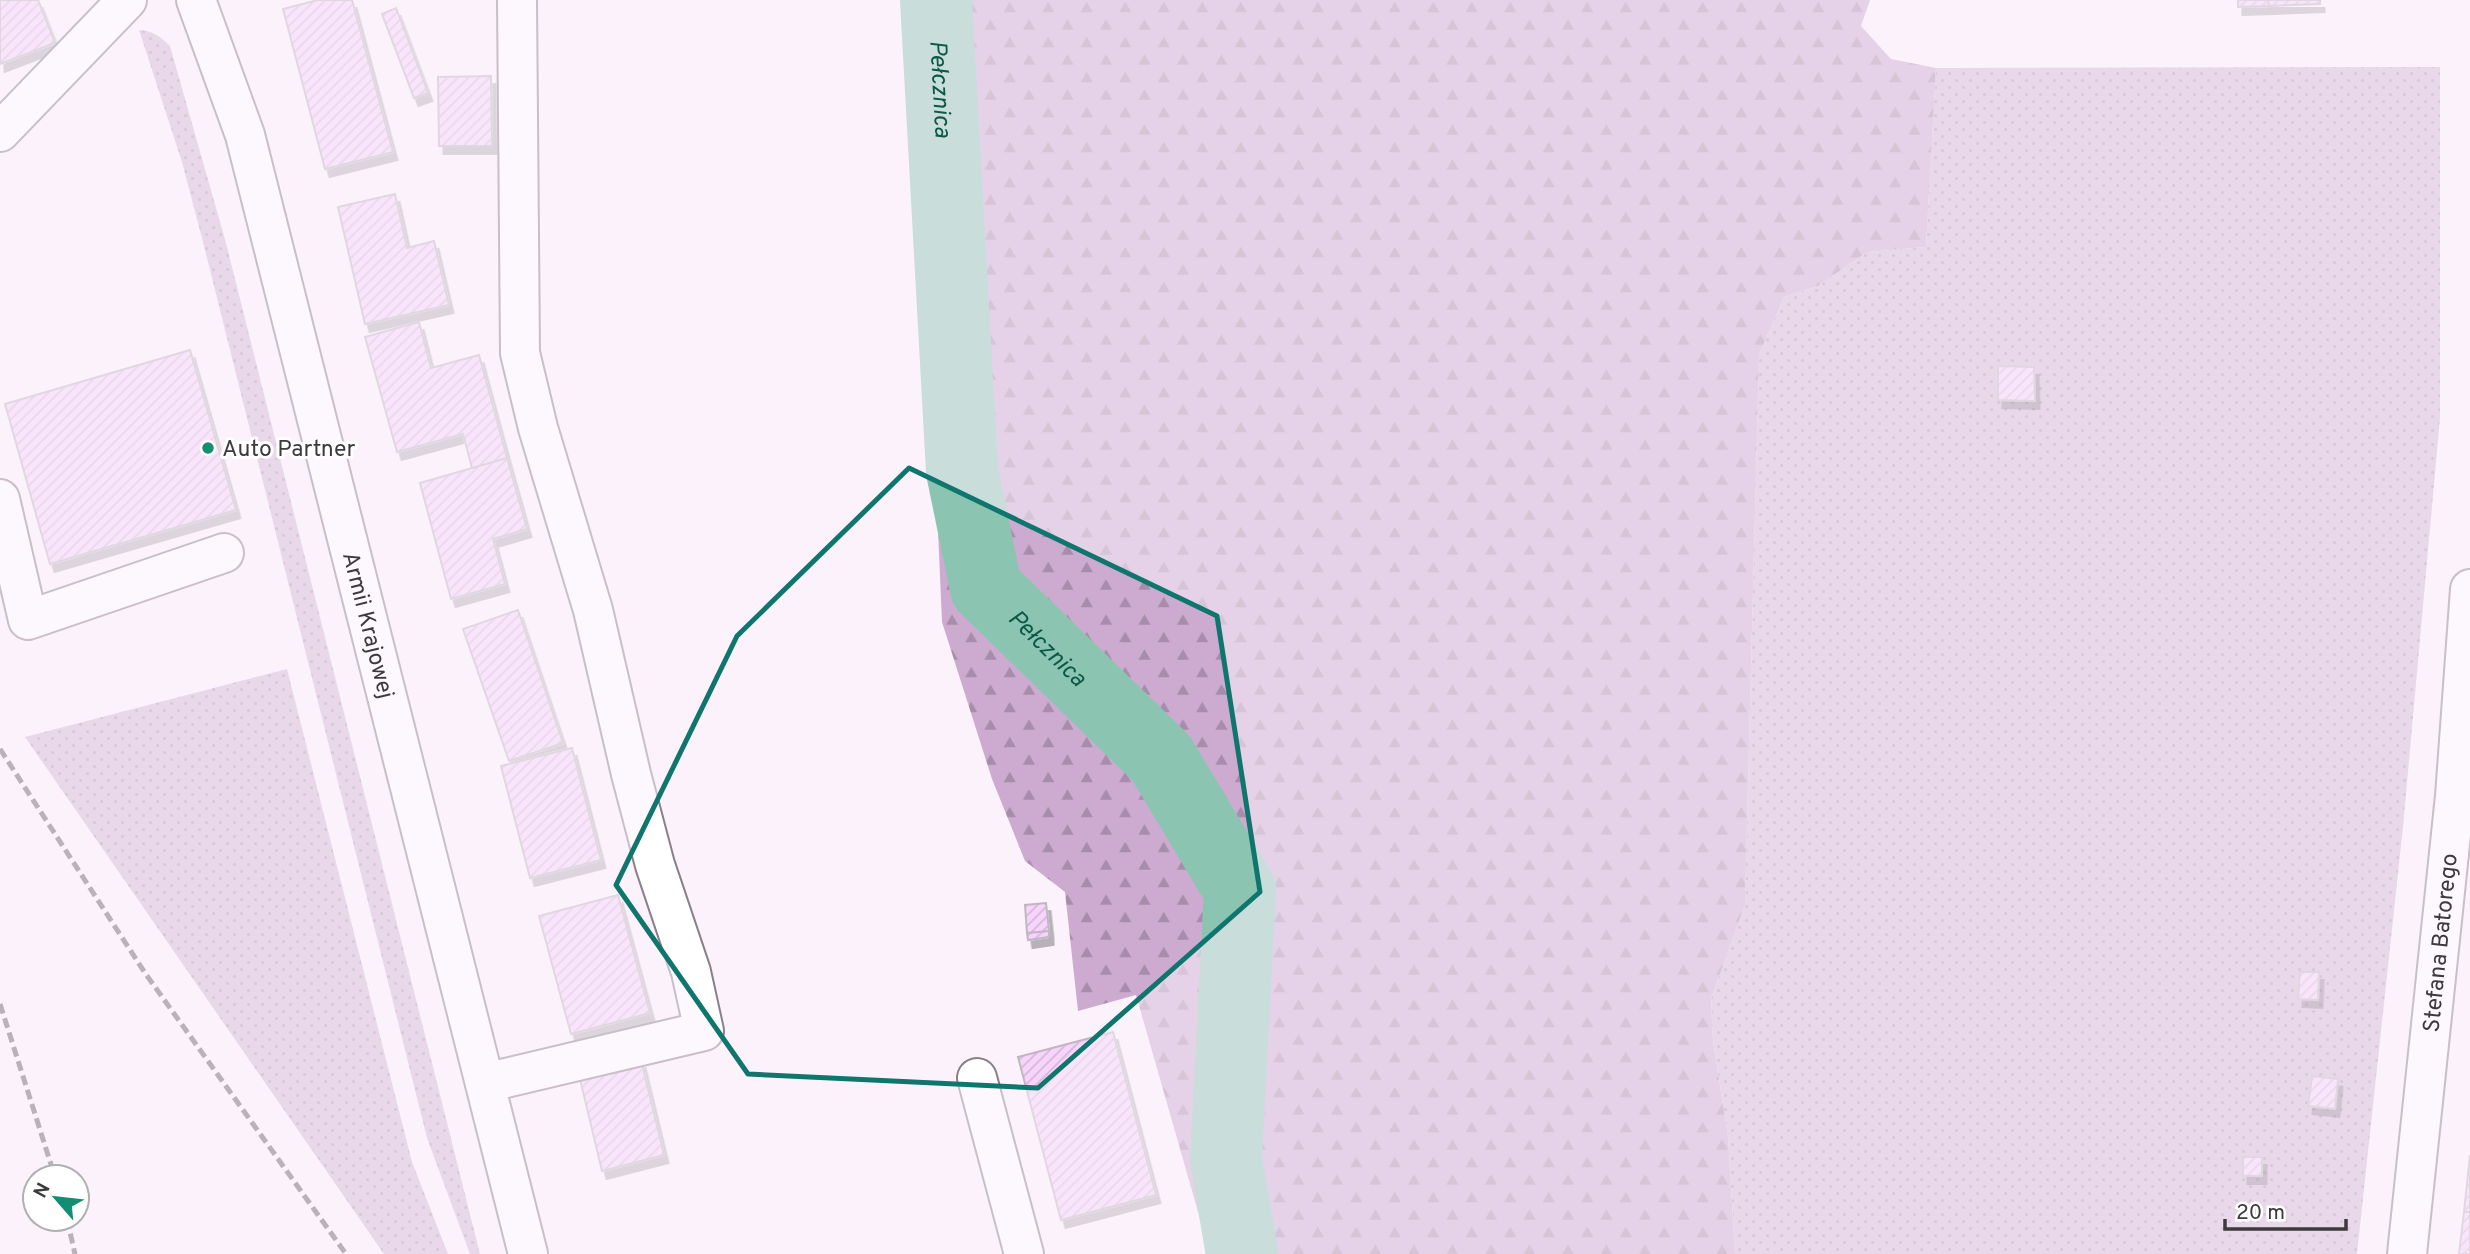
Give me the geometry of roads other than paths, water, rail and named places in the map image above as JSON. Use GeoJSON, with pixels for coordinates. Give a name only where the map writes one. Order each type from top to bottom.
{"type":"FeatureCollection","features":[{"type":"Feature","properties":{"kind":"main road","name":"Armii Krajowej"},"geometry":{"type":"LineString","coordinates":[[196,0],[246,135],[528,1254]]}},
{"type":"Feature","properties":{"kind":"main road"},"geometry":{"type":"LineString","coordinates":[[485,1083],[704,1031],[691,972],[655,865],[593,610],[538,428],[520,353],[517,0]]}},
{"type":"Feature","properties":{"kind":"main road"},"geometry":{"type":"LineString","coordinates":[[0,132],[110,7]]}},
{"type":"Feature","properties":{"kind":"main road"},"geometry":{"type":"LineString","coordinates":[[0,499],[28,620],[224,552]]}},
{"type":"Feature","properties":{"kind":"main road","name":"Stefana Batorego"},"geometry":{"type":"LineString","coordinates":[[2407,1254],[2463,796],[2470,589]]}},
{"type":"Feature","properties":{"kind":"main road"},"geometry":{"type":"LineString","coordinates":[[978,1078],[1024,1254]]}},
{"type":"Feature","properties":{"kind":"waterway","name":"Pełcznica"},"geometry":{"type":"LineString","coordinates":[[936,0],[962,471],[986,588],[1161,758],[1240,890],[1226,1159],[1242,1254]]}},
{"type":"Feature","properties":{"kind":"railway"},"geometry":{"type":"LineString","coordinates":[[0,749],[145,973],[346,1254]]}},
{"type":"Feature","properties":{"kind":"railway"},"geometry":{"type":"LineString","coordinates":[[0,1004],[51,1163]]}},
{"type":"Feature","properties":{"kind":"railway"},"geometry":{"type":"LineString","coordinates":[[70,1233],[75,1254]]}},
{"type":"Feature","properties":{"kind":"place","name":"Auto Partner"},"geometry":{"type":"Point","coordinates":[208,448]}}]}
